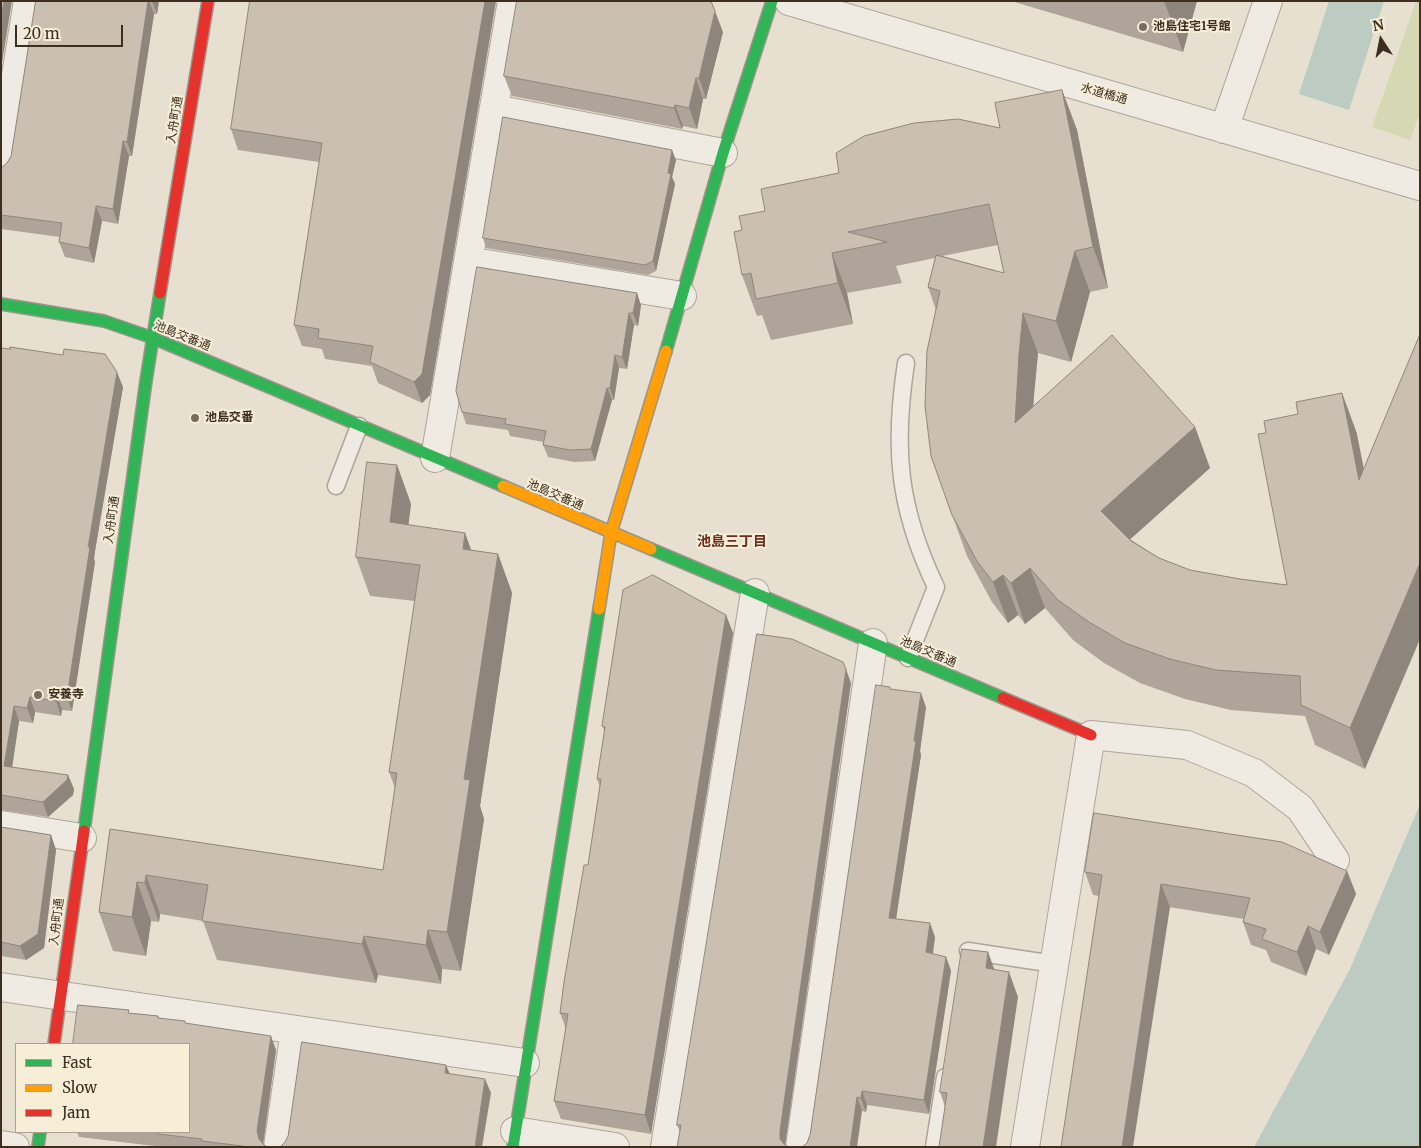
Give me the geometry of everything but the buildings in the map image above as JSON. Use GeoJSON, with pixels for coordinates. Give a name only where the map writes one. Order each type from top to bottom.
{"type":"FeatureCollection","features":[{"type":"Feature","properties":{"kind":"street"},"geometry":{"type":"LineString","coordinates":[[1,168],[28,1]]}},
{"type":"Feature","properties":{"kind":"street","name":"入舟町通"},"geometry":{"type":"LineString","coordinates":[[54,1043],[153,338],[208,1]]}},
{"type":"Feature","properties":{"kind":"street"},"geometry":{"type":"LineString","coordinates":[[435,458],[512,1]]}},
{"type":"Feature","properties":{"kind":"street"},"geometry":{"type":"LineString","coordinates":[[615,1147],[514,1139],[611,533],[723,153],[772,1]]}},
{"type":"Feature","properties":{"kind":"street","name":"水道橋通"},"geometry":{"type":"LineString","coordinates":[[789,1],[1420,186]]}},
{"type":"Feature","properties":{"kind":"street"},"geometry":{"type":"LineString","coordinates":[[1224,129],[1268,1]]}},
{"type":"Feature","properties":{"kind":"street"},"geometry":{"type":"LineString","coordinates":[[494,109],[723,153]]}},
{"type":"Feature","properties":{"kind":"street"},"geometry":{"type":"LineString","coordinates":[[468,261],[682,296]]}},
{"type":"Feature","properties":{"kind":"street","name":"池島交番通"},"geometry":{"type":"LineString","coordinates":[[1,304],[104,321],[153,338],[1091,735]]}},
{"type":"Feature","properties":{"kind":"street"},"geometry":{"type":"LineString","coordinates":[[665,1147],[755,593]]}},
{"type":"Feature","properties":{"kind":"street"},"geometry":{"type":"LineString","coordinates":[[800,1147],[873,643]]}},
{"type":"Feature","properties":{"kind":"street"},"geometry":{"type":"LineString","coordinates":[[1025,1147],[1091,735],[1187,746],[1254,774],[1300,808],[1335,860]]}},
{"type":"Feature","properties":{"kind":"street"},"geometry":{"type":"LineString","coordinates":[[1,825],[82,838]]}},
{"type":"Feature","properties":{"kind":"street"},"geometry":{"type":"LineString","coordinates":[[1,987],[525,1063]]}},
{"type":"Feature","properties":{"kind":"street"},"geometry":{"type":"LineString","coordinates":[[278,1147],[295,1030]]}},
{"type":"Feature","properties":{"kind":"street"},"geometry":{"type":"LineString","coordinates":[[38,1147],[40,1133]]}},
{"type":"Feature","properties":{"kind":"street"},"geometry":{"type":"LineString","coordinates":[[1,1145],[15,1147]]}},
{"type":"Feature","properties":{"kind":"lane"},"geometry":{"type":"LineString","coordinates":[[906,363],[899,412],[900,463],[909,519],[924,562],[936,587],[908,658]]}},
{"type":"Feature","properties":{"kind":"lane"},"geometry":{"type":"LineString","coordinates":[[336,486],[359,426]]}},
{"type":"Feature","properties":{"kind":"lane"},"geometry":{"type":"LineString","coordinates":[[961,970],[964,950],[1054,964]]}},
{"type":"Feature","properties":{"kind":"lane"},"geometry":{"type":"LineString","coordinates":[[934,1147],[948,1058]]}},
{"type":"Feature","properties":{"kind":"green space"},"geometry":{"type":"Polygon","coordinates":[[[1416,1],[1420,1],[1420,113],[1410,140],[1372,127],[1416,1]]]}},
{"type":"Feature","properties":{"kind":"shaded area"},"geometry":{"type":"Polygon","coordinates":[[[1329,1],[1384,1],[1349,110],[1299,94],[1329,1]]]}},
{"type":"Feature","properties":{"kind":"shaded area"},"geometry":{"type":"Polygon","coordinates":[[[1420,804],[1420,1147],[1254,1147],[1350,969],[1420,804]]]}},
{"type":"Feature","properties":{"kind":"traffic: fast"},"geometry":{"type":"LineString","coordinates":[[666,351],[723,153],[772,1]]}},
{"type":"Feature","properties":{"kind":"traffic: fast"},"geometry":{"type":"LineString","coordinates":[[84,831],[146,381],[160,293]]}},
{"type":"Feature","properties":{"kind":"traffic: fast"},"geometry":{"type":"LineString","coordinates":[[1,304],[104,321],[153,338],[503,486]]}},
{"type":"Feature","properties":{"kind":"traffic: fast"},"geometry":{"type":"LineString","coordinates":[[651,549],[1003,698]]}},
{"type":"Feature","properties":{"kind":"traffic: fast"},"geometry":{"type":"LineString","coordinates":[[513,1147],[599,609]]}},
{"type":"Feature","properties":{"kind":"traffic: fast"},"geometry":{"type":"LineString","coordinates":[[38,1147],[40,1133]]}},
{"type":"Feature","properties":{"kind":"traffic: slow"},"geometry":{"type":"LineString","coordinates":[[599,609],[611,533],[666,351]]}},
{"type":"Feature","properties":{"kind":"traffic: slow"},"geometry":{"type":"LineString","coordinates":[[503,486],[651,549]]}},
{"type":"Feature","properties":{"kind":"traffic: jam"},"geometry":{"type":"LineString","coordinates":[[160,293],[208,1]]}},
{"type":"Feature","properties":{"kind":"traffic: jam"},"geometry":{"type":"LineString","coordinates":[[1003,698],[1091,735]]}},
{"type":"Feature","properties":{"kind":"traffic: jam"},"geometry":{"type":"LineString","coordinates":[[54,1043],[84,831]]}},
{"type":"Feature","properties":{"kind":"place","name":"池島住宅1号館"},"geometry":{"type":"Point","coordinates":[1143,27]}},
{"type":"Feature","properties":{"kind":"place","name":"池島交番"},"geometry":{"type":"Point","coordinates":[195,418]}},
{"type":"Feature","properties":{"kind":"place","name":"安養寺"},"geometry":{"type":"Point","coordinates":[38,695]}},
{"type":"Feature","properties":{"kind":"district","name":"池島三丁目"},"geometry":{"type":"Point","coordinates":[732,542]}}]}
